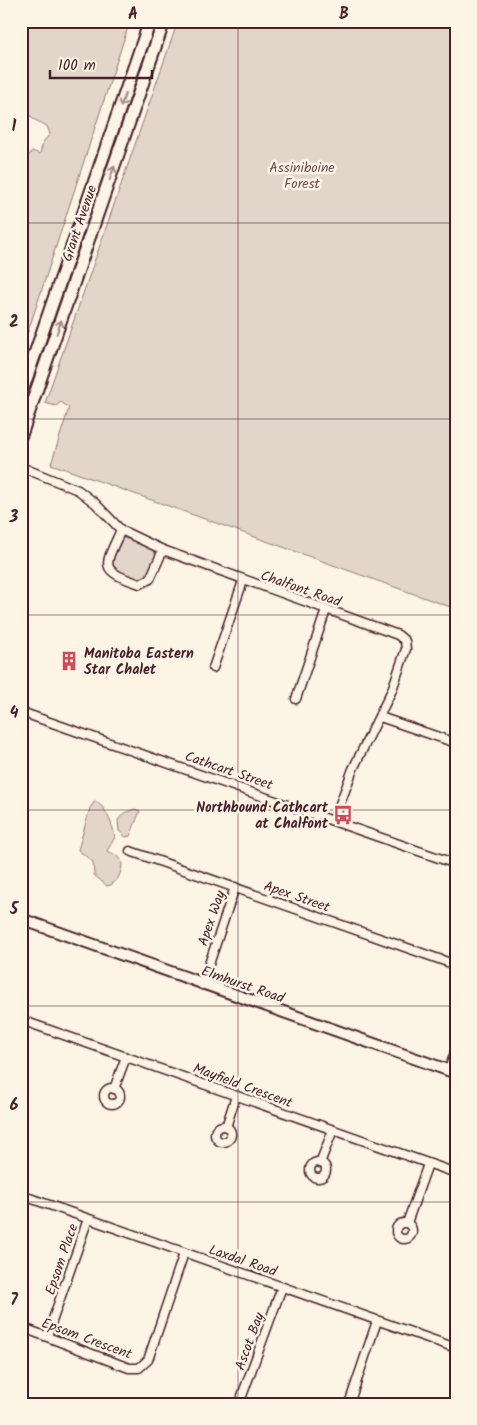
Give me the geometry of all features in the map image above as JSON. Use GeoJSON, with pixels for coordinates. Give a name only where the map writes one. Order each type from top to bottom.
{"type":"FeatureCollection","features":[{"type":"Feature","properties":{"kind":"main road","name":"Grant Avenue"},"geometry":{"type":"LineString","coordinates":[[21,394],[150,21]]}},
{"type":"Feature","properties":{"kind":"main road","name":"Grant Avenue"},"geometry":{"type":"LineString","coordinates":[[21,435],[164,21]]}},
{"type":"Feature","properties":{"kind":"street","name":"Chalfont Road"},"geometry":{"type":"LineString","coordinates":[[21,467],[78,490],[95,503],[121,530],[162,550],[243,581],[398,635],[405,641],[406,649],[380,716],[353,770],[334,820]]}},
{"type":"Feature","properties":{"kind":"street"},"geometry":{"type":"LineString","coordinates":[[121,530],[108,559],[109,568],[114,576],[140,584],[150,579],[162,550]]}},
{"type":"Feature","properties":{"kind":"street"},"geometry":{"type":"LineString","coordinates":[[213,668],[243,581]]}},
{"type":"Feature","properties":{"kind":"street"},"geometry":{"type":"LineString","coordinates":[[296,698],[326,610]]}},
{"type":"Feature","properties":{"kind":"street","name":"Cathcart Street"},"geometry":{"type":"LineString","coordinates":[[21,712],[456,864]]}},
{"type":"Feature","properties":{"kind":"street"},"geometry":{"type":"LineString","coordinates":[[380,716],[456,743]]}},
{"type":"Feature","properties":{"kind":"street","name":"Apex Street"},"geometry":{"type":"LineString","coordinates":[[130,851],[456,965]]}},
{"type":"Feature","properties":{"kind":"street","name":"Apex Way"},"geometry":{"type":"LineString","coordinates":[[202,985],[235,888]]}},
{"type":"Feature","properties":{"kind":"street","name":"Elmhurst Road"},"geometry":{"type":"LineString","coordinates":[[21,919],[202,985],[452,1071]]}},
{"type":"Feature","properties":{"kind":"street","name":"Mayfield Crescent"},"geometry":{"type":"LineString","coordinates":[[21,1020],[456,1173]]}},
{"type":"Feature","properties":{"kind":"street"},"geometry":{"type":"LineString","coordinates":[[452,1071],[456,1049]]}},
{"type":"Feature","properties":{"kind":"street"},"geometry":{"type":"LineString","coordinates":[[114,1089],[126,1057]]}},
{"type":"Feature","properties":{"kind":"street"},"geometry":{"type":"LineString","coordinates":[[226,1127],[236,1096]]}},
{"type":"Feature","properties":{"kind":"street"},"geometry":{"type":"LineString","coordinates":[[320,1163],[333,1130]]}},
{"type":"Feature","properties":{"kind":"street"},"geometry":{"type":"LineString","coordinates":[[407,1223],[428,1164]]}},
{"type":"Feature","properties":{"kind":"street","name":"Laxdal Road"},"geometry":{"type":"LineString","coordinates":[[21,1195],[456,1348]]}},
{"type":"Feature","properties":{"kind":"street","name":"Epsom Place"},"geometry":{"type":"LineString","coordinates":[[48,1336],[88,1219]]}},
{"type":"Feature","properties":{"kind":"street","name":"Epsom Crescent"},"geometry":{"type":"LineString","coordinates":[[21,1327],[129,1368],[139,1368],[148,1360],[184,1253]]}},
{"type":"Feature","properties":{"kind":"street","name":"Ascot Bay"},"geometry":{"type":"LineString","coordinates":[[243,1404],[242,1396],[282,1287]]}},
{"type":"Feature","properties":{"kind":"street"},"geometry":{"type":"LineString","coordinates":[[349,1404],[377,1320]]}},
{"type":"Feature","properties":{"kind":"green space"},"geometry":{"type":"Polygon","coordinates":[[[21,21],[130,21],[21,353],[21,183],[24,183],[25,176],[21,167],[32,151],[40,154],[43,142],[50,134],[47,126],[31,116],[27,116],[21,128],[21,21]]]}},
{"type":"Feature","properties":{"kind":"green space","name":"Assiniboine Forest"},"geometry":{"type":"Polygon","coordinates":[[[178,21],[456,21],[456,609],[51,464],[69,408],[61,402],[56,406],[45,403],[178,21]]]}},
{"type":"Feature","properties":{"kind":"green space"},"geometry":{"type":"Polygon","coordinates":[[[124,538],[145,545],[155,553],[156,562],[154,567],[140,582],[117,573],[111,563],[119,539],[124,538]]]}},
{"type":"Feature","properties":{"kind":"green space"},"geometry":{"type":"Polygon","coordinates":[[[95,801],[106,812],[114,832],[115,837],[107,851],[116,855],[122,862],[119,877],[114,883],[107,886],[94,875],[93,862],[78,850],[90,808],[95,801]]]}},
{"type":"Feature","properties":{"kind":"green space"},"geometry":{"type":"Polygon","coordinates":[[[135,809],[140,811],[130,836],[126,837],[119,831],[118,820],[124,813],[135,809]]]}},
{"type":"Feature","properties":{"kind":"place","name":"Manitoba Eastern Star Chalet"},"geometry":{"type":"Point","coordinates":[69,661]}},
{"type":"Feature","properties":{"kind":"place","name":"Northbound Cathcart at Chalfont"},"geometry":{"type":"Point","coordinates":[343,815]}}]}
